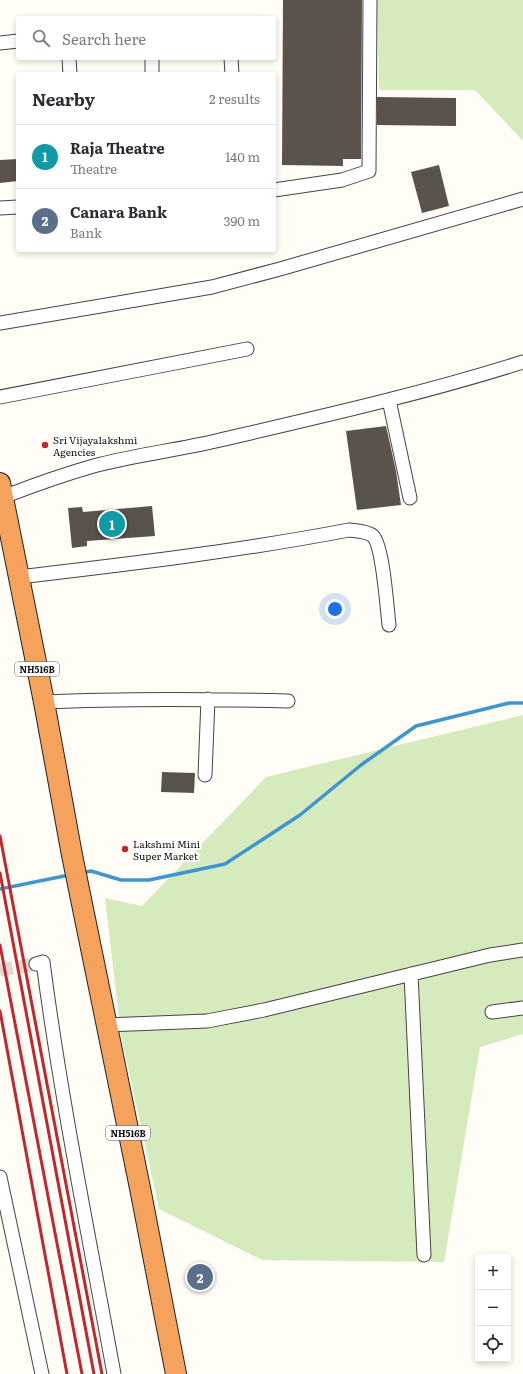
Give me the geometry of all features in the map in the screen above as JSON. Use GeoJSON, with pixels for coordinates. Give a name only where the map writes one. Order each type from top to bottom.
{"type":"FeatureCollection","features":[{"type":"Feature","properties":{"kind":"highway","name":"NH516B"},"geometry":{"type":"LineString","coordinates":[[1,490],[44,702],[72,855],[140,1188],[176,1374]]}},
{"type":"Feature","properties":{"kind":"street"},"geometry":{"type":"LineString","coordinates":[[276,190],[342,180],[369,171],[370,0]]}},
{"type":"Feature","properties":{"kind":"street"},"geometry":{"type":"LineString","coordinates":[[0,43],[16,41]]}},
{"type":"Feature","properties":{"kind":"street"},"geometry":{"type":"LineString","coordinates":[[69,60],[70,72]]}},
{"type":"Feature","properties":{"kind":"street"},"geometry":{"type":"LineString","coordinates":[[152,60],[152,72]]}},
{"type":"Feature","properties":{"kind":"street"},"geometry":{"type":"LineString","coordinates":[[231,60],[232,72]]}},
{"type":"Feature","properties":{"kind":"street"},"geometry":{"type":"LineString","coordinates":[[0,323],[212,286],[280,269],[523,199]]}},
{"type":"Feature","properties":{"kind":"street"},"geometry":{"type":"LineString","coordinates":[[0,208],[16,207]]}},
{"type":"Feature","properties":{"kind":"street"},"geometry":{"type":"LineString","coordinates":[[0,397],[247,349]]}},
{"type":"Feature","properties":{"kind":"street"},"geometry":{"type":"LineString","coordinates":[[1,490],[50,480],[98,465],[186,448],[389,400],[455,383],[523,362]]}},
{"type":"Feature","properties":{"kind":"street"},"geometry":{"type":"LineString","coordinates":[[389,400],[410,498]]}},
{"type":"Feature","properties":{"kind":"street"},"geometry":{"type":"LineString","coordinates":[[19,577],[259,547],[349,530],[362,531],[373,536],[380,550],[389,625]]}},
{"type":"Feature","properties":{"kind":"street"},"geometry":{"type":"LineString","coordinates":[[44,702],[110,699],[288,701]]}},
{"type":"Feature","properties":{"kind":"street"},"geometry":{"type":"LineString","coordinates":[[205,775],[208,699]]}},
{"type":"Feature","properties":{"kind":"street"},"geometry":{"type":"LineString","coordinates":[[106,1025],[207,1021],[264,1010],[411,974],[523,950]]}},
{"type":"Feature","properties":{"kind":"street"},"geometry":{"type":"LineString","coordinates":[[36,964],[43,962],[49,1006],[83,1205],[114,1374]]}},
{"type":"Feature","properties":{"kind":"street"},"geometry":{"type":"LineString","coordinates":[[411,974],[424,1255]]}},
{"type":"Feature","properties":{"kind":"street"},"geometry":{"type":"LineString","coordinates":[[492,1012],[523,1008]]}},
{"type":"Feature","properties":{"kind":"street"},"geometry":{"type":"LineString","coordinates":[[0,1177],[42,1374]]}},
{"type":"Feature","properties":{"kind":"green space"},"geometry":{"type":"Polygon","coordinates":[[[377,0],[523,0],[523,141],[475,90],[379,90],[377,0]]]}},
{"type":"Feature","properties":{"kind":"green space"},"geometry":{"type":"Polygon","coordinates":[[[523,715],[523,1034],[480,1047],[444,1262],[262,1260],[159,1209],[121,1035],[105,898],[142,906],[266,777],[523,715]]]}},
{"type":"Feature","properties":{"kind":"building"},"geometry":{"type":"Polygon","coordinates":[[[283,0],[362,0],[361,159],[343,159],[343,166],[282,165],[283,0]]]}},
{"type":"Feature","properties":{"kind":"building"},"geometry":{"type":"Polygon","coordinates":[[[377,97],[456,98],[456,126],[377,125],[377,97]]]}},
{"type":"Feature","properties":{"kind":"building"},"geometry":{"type":"Polygon","coordinates":[[[16,159],[16,181],[0,183],[0,160],[16,159]]]}},
{"type":"Feature","properties":{"kind":"building"},"geometry":{"type":"Polygon","coordinates":[[[439,165],[449,206],[422,213],[411,172],[439,165]]]}},
{"type":"Feature","properties":{"kind":"building"},"geometry":{"type":"Polygon","coordinates":[[[386,426],[396,471],[401,505],[357,510],[346,431],[386,426]]]}},
{"type":"Feature","properties":{"kind":"building"},"geometry":{"type":"Polygon","coordinates":[[[152,506],[155,536],[87,541],[87,546],[72,548],[68,508],[82,507],[83,512],[152,506]]]}},
{"type":"Feature","properties":{"kind":"building"},"geometry":{"type":"Polygon","coordinates":[[[162,772],[195,773],[194,793],[161,792],[162,772]]]}},
{"type":"Feature","properties":{"kind":"waterway"},"geometry":{"type":"LineString","coordinates":[[81,873],[91,871],[121,880],[149,880],[225,864],[300,815],[361,765],[416,726],[509,703],[523,703]]}},
{"type":"Feature","properties":{"kind":"waterway"},"geometry":{"type":"LineString","coordinates":[[0,889],[69,875]]}},
{"type":"Feature","properties":{"kind":"tunnel"},"geometry":{"type":"LineString","coordinates":[[0,970],[36,964]]}},
{"type":"Feature","properties":{"kind":"railway"},"geometry":{"type":"LineString","coordinates":[[0,836],[102,1374]]}},
{"type":"Feature","properties":{"kind":"railway"},"geometry":{"type":"LineString","coordinates":[[0,873],[94,1374]]}},
{"type":"Feature","properties":{"kind":"railway"},"geometry":{"type":"LineString","coordinates":[[0,945],[82,1374]]}},
{"type":"Feature","properties":{"kind":"railway"},"geometry":{"type":"LineString","coordinates":[[0,1011],[67,1374]]}},
{"type":"Feature","properties":{"kind":"place","name":"Sri Vijayalakshmi Agencies"},"geometry":{"type":"Point","coordinates":[45,445]}},
{"type":"Feature","properties":{"kind":"place","name":"Raja Theatre"},"geometry":{"type":"Point","coordinates":[112,524]}},
{"type":"Feature","properties":{"kind":"place","name":"Lakshmi Mini Super Market"},"geometry":{"type":"Point","coordinates":[125,849]}},
{"type":"Feature","properties":{"kind":"place","name":"Canara Bank"},"geometry":{"type":"Point","coordinates":[200,1277]}}]}
